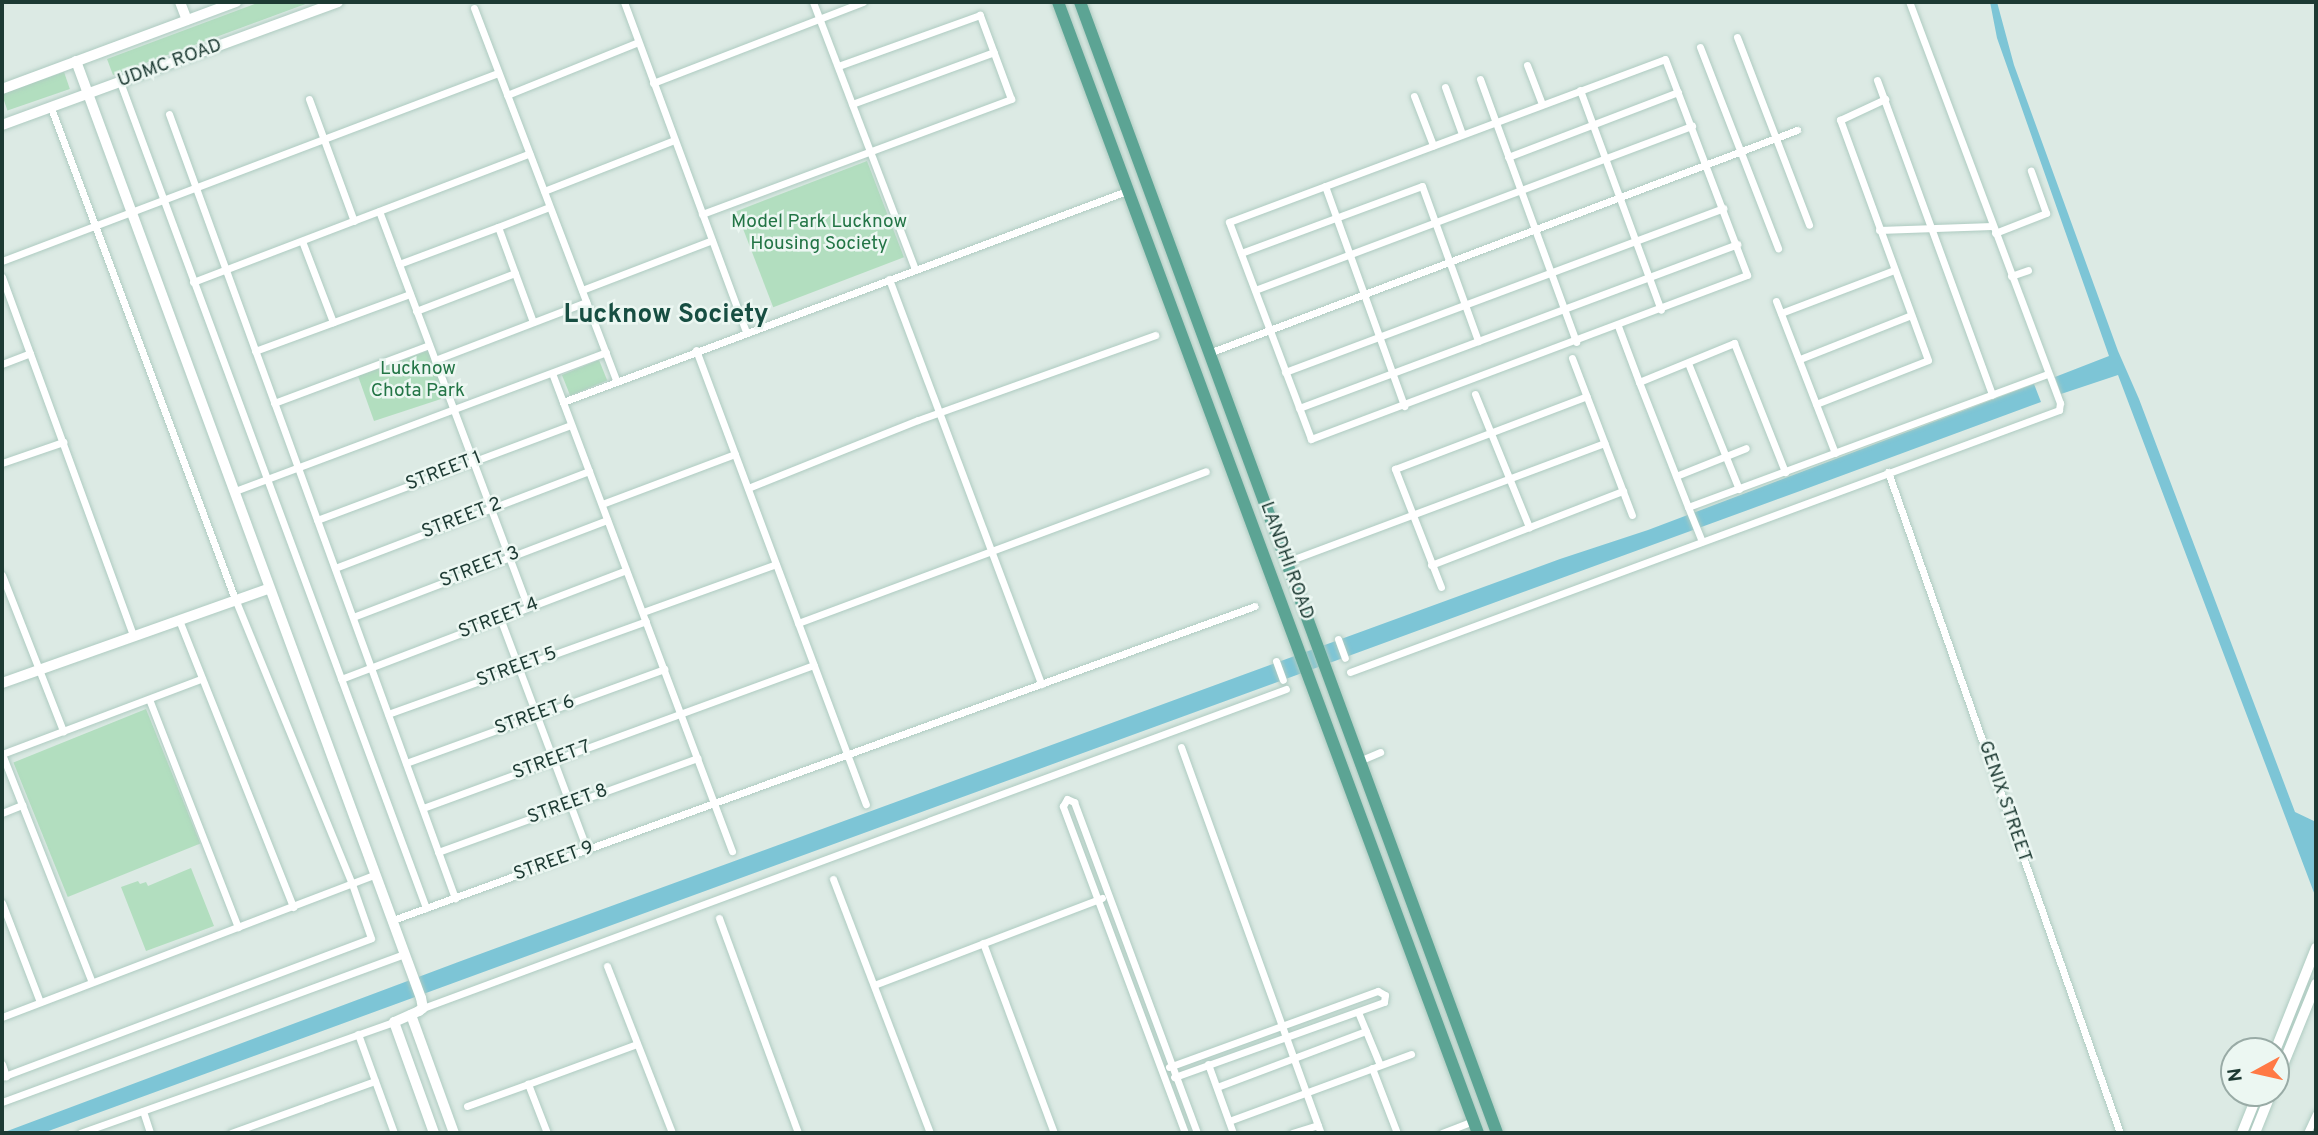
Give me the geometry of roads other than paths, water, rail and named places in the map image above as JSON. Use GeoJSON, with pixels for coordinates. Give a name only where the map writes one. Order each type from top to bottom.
{"type":"FeatureCollection","features":[{"type":"Feature","properties":{"kind":"main road","name":"LANDHI ROAD"},"geometry":{"type":"LineString","coordinates":[[1058,2],[1476,1127]]}},
{"type":"Feature","properties":{"kind":"main road","name":"LANDHI ROAD"},"geometry":{"type":"LineString","coordinates":[[1080,2],[1359,761]]}},
{"type":"Feature","properties":{"kind":"main road"},"geometry":{"type":"LineString","coordinates":[[1359,761],[1497,1133]]}},
{"type":"Feature","properties":{"kind":"street"},"geometry":{"type":"LineString","coordinates":[[180,2],[187,20]]}},
{"type":"Feature","properties":{"kind":"street","name":"UDMC ROAD"},"geometry":{"type":"LineString","coordinates":[[2,125],[338,2]]}},
{"type":"Feature","properties":{"kind":"street"},"geometry":{"type":"LineString","coordinates":[[624,2],[746,332]]}},
{"type":"Feature","properties":{"kind":"street"},"geometry":{"type":"LineString","coordinates":[[813,2],[915,269]]}},
{"type":"Feature","properties":{"kind":"street"},"geometry":{"type":"LineString","coordinates":[[653,83],[863,2]]}},
{"type":"Feature","properties":{"kind":"street"},"geometry":{"type":"LineString","coordinates":[[1350,672],[2059,410],[2057,397],[1909,2]]}},
{"type":"Feature","properties":{"kind":"street","name":"UDMC ROAD"},"geometry":{"type":"LineString","coordinates":[[2,89],[228,3]]}},
{"type":"Feature","properties":{"kind":"street"},"geometry":{"type":"LineString","coordinates":[[474,8],[616,380]]}},
{"type":"Feature","properties":{"kind":"street"},"geometry":{"type":"LineString","coordinates":[[702,214],[1011,99],[980,15],[838,66]]}},
{"type":"Feature","properties":{"kind":"street"},"geometry":{"type":"LineString","coordinates":[[1737,37],[1809,225]]}},
{"type":"Feature","properties":{"kind":"street"},"geometry":{"type":"LineString","coordinates":[[507,95],[638,42]]}},
{"type":"Feature","properties":{"kind":"street"},"geometry":{"type":"LineString","coordinates":[[1700,47],[1778,248]]}},
{"type":"Feature","properties":{"kind":"street"},"geometry":{"type":"LineString","coordinates":[[852,104],[994,52]]}},
{"type":"Feature","properties":{"kind":"street"},"geometry":{"type":"LineString","coordinates":[[1665,59],[1747,275],[1576,342],[1311,439],[1229,222],[1542,104],[1665,59]]}},
{"type":"Feature","properties":{"kind":"street"},"geometry":{"type":"LineString","coordinates":[[76,61],[422,1003]]}},
{"type":"Feature","properties":{"kind":"street"},"geometry":{"type":"LineString","coordinates":[[1527,65],[1542,104]]}},
{"type":"Feature","properties":{"kind":"street"},"geometry":{"type":"LineString","coordinates":[[2,261],[498,73]]}},
{"type":"Feature","properties":{"kind":"street"},"geometry":{"type":"LineString","coordinates":[[1480,79],[1576,342]]}},
{"type":"Feature","properties":{"kind":"street"},"geometry":{"type":"LineString","coordinates":[[1877,80],[1992,395]]}},
{"type":"Feature","properties":{"kind":"street"},"geometry":{"type":"LineString","coordinates":[[120,82],[426,908]]}},
{"type":"Feature","properties":{"kind":"street"},"geometry":{"type":"LineString","coordinates":[[1445,88],[1462,134]]}},
{"type":"Feature","properties":{"kind":"street"},"geometry":{"type":"LineString","coordinates":[[1580,90],[1661,310]]}},
{"type":"Feature","properties":{"kind":"street"},"geometry":{"type":"LineString","coordinates":[[1508,156],[1678,92]]}},
{"type":"Feature","properties":{"kind":"street"},"geometry":{"type":"LineString","coordinates":[[1414,96],[1433,145]]}},
{"type":"Feature","properties":{"kind":"street"},"geometry":{"type":"LineString","coordinates":[[309,99],[355,220]]}},
{"type":"Feature","properties":{"kind":"street"},"geometry":{"type":"LineString","coordinates":[[1816,404],[1928,360],[1840,120],[1885,99]]}},
{"type":"Feature","properties":{"kind":"street"},"geometry":{"type":"LineString","coordinates":[[2,1064],[4,1077],[371,938],[352,884],[235,599],[51,107]]}},
{"type":"Feature","properties":{"kind":"street"},"geometry":{"type":"LineString","coordinates":[[169,114],[455,898]]}},
{"type":"Feature","properties":{"kind":"street"},"geometry":{"type":"LineString","coordinates":[[1255,290],[1692,126]]}},
{"type":"Feature","properties":{"kind":"street"},"geometry":{"type":"LineString","coordinates":[[1209,353],[1797,130]]}},
{"type":"Feature","properties":{"kind":"street"},"geometry":{"type":"LineString","coordinates":[[544,191],[674,140]]}},
{"type":"Feature","properties":{"kind":"street"},"geometry":{"type":"LineString","coordinates":[[193,282],[529,154]]}},
{"type":"Feature","properties":{"kind":"street"},"geometry":{"type":"LineString","coordinates":[[1880,230],[1994,229],[2046,213],[2031,171]]}},
{"type":"Feature","properties":{"kind":"street"},"geometry":{"type":"LineString","coordinates":[[1325,186],[1404,406]]}},
{"type":"Feature","properties":{"kind":"street"},"geometry":{"type":"LineString","coordinates":[[1241,253],[1422,186],[1478,341]]}},
{"type":"Feature","properties":{"kind":"street"},"geometry":{"type":"LineString","coordinates":[[563,402],[1129,190]]}},
{"type":"Feature","properties":{"kind":"street"},"geometry":{"type":"LineString","coordinates":[[399,264],[550,206]]}},
{"type":"Feature","properties":{"kind":"street"},"geometry":{"type":"LineString","coordinates":[[1285,372],[1723,208]]}},
{"type":"Feature","properties":{"kind":"street"},"geometry":{"type":"LineString","coordinates":[[379,211],[528,607]]}},
{"type":"Feature","properties":{"kind":"street"},"geometry":{"type":"LineString","coordinates":[[498,227],[533,322]]}},
{"type":"Feature","properties":{"kind":"street"},"geometry":{"type":"LineString","coordinates":[[302,240],[333,322]]}},
{"type":"Feature","properties":{"kind":"street"},"geometry":{"type":"LineString","coordinates":[[582,290],[712,240]]}},
{"type":"Feature","properties":{"kind":"street"},"geometry":{"type":"LineString","coordinates":[[1299,408],[1737,244]]}},
{"type":"Feature","properties":{"kind":"street"},"geometry":{"type":"LineString","coordinates":[[1781,313],[1894,270]]}},
{"type":"Feature","properties":{"kind":"street"},"geometry":{"type":"LineString","coordinates":[[2011,276],[2028,270]]}},
{"type":"Feature","properties":{"kind":"street"},"geometry":{"type":"LineString","coordinates":[[416,311],[515,273]]}},
{"type":"Feature","properties":{"kind":"street"},"geometry":{"type":"LineString","coordinates":[[2,277],[134,637]]}},
{"type":"Feature","properties":{"kind":"street"},"geometry":{"type":"LineString","coordinates":[[889,279],[1041,684]]}},
{"type":"Feature","properties":{"kind":"street"},"geometry":{"type":"LineString","coordinates":[[256,351],[410,293]]}},
{"type":"Feature","properties":{"kind":"street"},"geometry":{"type":"LineString","coordinates":[[1776,300],[1835,453]]}},
{"type":"Feature","properties":{"kind":"street"},"geometry":{"type":"LineString","coordinates":[[435,360],[586,302]]}},
{"type":"Feature","properties":{"kind":"street"},"geometry":{"type":"LineString","coordinates":[[1800,359],[1911,315]]}},
{"type":"Feature","properties":{"kind":"street"},"geometry":{"type":"LineString","coordinates":[[1618,326],[1703,541]]}},
{"type":"Feature","properties":{"kind":"street"},"geometry":{"type":"LineString","coordinates":[[748,488],[939,413],[1155,335]]}},
{"type":"Feature","properties":{"kind":"street"},"geometry":{"type":"LineString","coordinates":[[1639,382],[1735,344],[1784,472]]}},
{"type":"Feature","properties":{"kind":"street"},"geometry":{"type":"LineString","coordinates":[[274,403],[429,345]]}},
{"type":"Feature","properties":{"kind":"street"},"geometry":{"type":"LineString","coordinates":[[696,350],[866,804]]}},
{"type":"Feature","properties":{"kind":"street"},"geometry":{"type":"LineString","coordinates":[[234,491],[606,352]]}},
{"type":"Feature","properties":{"kind":"street"},"geometry":{"type":"LineString","coordinates":[[2,364],[30,353]]}},
{"type":"Feature","properties":{"kind":"street"},"geometry":{"type":"LineString","coordinates":[[1572,358],[1632,516]]}},
{"type":"Feature","properties":{"kind":"street"},"geometry":{"type":"LineString","coordinates":[[1688,363],[1739,489]]}},
{"type":"Feature","properties":{"kind":"street"},"geometry":{"type":"LineString","coordinates":[[552,373],[732,851]]}},
{"type":"Feature","properties":{"kind":"street"},"geometry":{"type":"LineString","coordinates":[[1689,509],[2048,375]]}},
{"type":"Feature","properties":{"kind":"street"},"geometry":{"type":"LineString","coordinates":[[1475,394],[1528,527]]}},
{"type":"Feature","properties":{"kind":"street"},"geometry":{"type":"LineString","coordinates":[[1441,587],[1412,515],[1396,471],[1397,467],[1587,396]]}},
{"type":"Feature","properties":{"kind":"street","name":"STREET 1"},"geometry":{"type":"LineString","coordinates":[[317,520],[571,425]]}},
{"type":"Feature","properties":{"kind":"street"},"geometry":{"type":"LineString","coordinates":[[2,463],[63,442]]}},
{"type":"Feature","properties":{"kind":"street"},"geometry":{"type":"LineString","coordinates":[[1286,562],[1604,443]]}},
{"type":"Feature","properties":{"kind":"street"},"geometry":{"type":"LineString","coordinates":[[1676,476],[1746,448]]}},
{"type":"Feature","properties":{"kind":"street"},"geometry":{"type":"LineString","coordinates":[[602,505],[735,454]]}},
{"type":"Feature","properties":{"kind":"street","name":"STREET 2"},"geometry":{"type":"LineString","coordinates":[[335,568],[589,471]]}},
{"type":"Feature","properties":{"kind":"street"},"geometry":{"type":"LineString","coordinates":[[798,623],[1206,471]]}},
{"type":"Feature","properties":{"kind":"street","name":"GENIX STREET"},"geometry":{"type":"LineString","coordinates":[[1888,472],[2120,1133]]}},
{"type":"Feature","properties":{"kind":"street"},"geometry":{"type":"LineString","coordinates":[[1431,565],[1623,491]]}},
{"type":"Feature","properties":{"kind":"street","name":"STREET 3"},"geometry":{"type":"LineString","coordinates":[[353,617],[607,520]]}},
{"type":"Feature","properties":{"kind":"street"},"geometry":{"type":"LineString","coordinates":[[643,612],[776,564]]}},
{"type":"Feature","properties":{"kind":"street","name":"STREET 4"},"geometry":{"type":"LineString","coordinates":[[341,679],[626,570]]}},
{"type":"Feature","properties":{"kind":"street"},"geometry":{"type":"LineString","coordinates":[[2,575],[63,731]]}},
{"type":"Feature","properties":{"kind":"street"},"geometry":{"type":"LineString","coordinates":[[2,683],[268,589]]}},
{"type":"Feature","properties":{"kind":"street","name":"STREET 9"},"geometry":{"type":"LineString","coordinates":[[393,920],[1255,606]]}},
{"type":"Feature","properties":{"kind":"street"},"geometry":{"type":"LineString","coordinates":[[500,618],[587,850]]}},
{"type":"Feature","properties":{"kind":"street"},"geometry":{"type":"LineString","coordinates":[[179,620],[293,907]]}},
{"type":"Feature","properties":{"kind":"street","name":"STREET 5"},"geometry":{"type":"LineString","coordinates":[[388,714],[646,621]]}},
{"type":"Feature","properties":{"kind":"street"},"geometry":{"type":"LineString","coordinates":[[1338,639],[1345,658]]}},
{"type":"Feature","properties":{"kind":"street"},"geometry":{"type":"LineString","coordinates":[[1276,661],[1283,680]]}},
{"type":"Feature","properties":{"kind":"street","name":"STREET 7"},"geometry":{"type":"LineString","coordinates":[[422,808],[814,665]]}},
{"type":"Feature","properties":{"kind":"street","name":"STREET 6"},"geometry":{"type":"LineString","coordinates":[[406,763],[664,669]]}},
{"type":"Feature","properties":{"kind":"street"},"geometry":{"type":"LineString","coordinates":[[92,982],[2,754],[201,679]]}},
{"type":"Feature","properties":{"kind":"street"},"geometry":{"type":"LineString","coordinates":[[80,1133],[394,1022],[411,1015],[422,1003],[1286,689]]}},
{"type":"Feature","properties":{"kind":"street"},"geometry":{"type":"LineString","coordinates":[[149,699],[238,927]]}},
{"type":"Feature","properties":{"kind":"street"},"geometry":{"type":"LineString","coordinates":[[1181,747],[1319,1129],[1292,1133]]}},
{"type":"Feature","properties":{"kind":"street"},"geometry":{"type":"LineString","coordinates":[[1359,761],[1380,752]]}},
{"type":"Feature","properties":{"kind":"street","name":"STREET 8"},"geometry":{"type":"LineString","coordinates":[[438,852],[698,758]]}},
{"type":"Feature","properties":{"kind":"street"},"geometry":{"type":"LineString","coordinates":[[1185,1133],[1063,806],[1067,799],[1074,802],[1197,1133]]}},
{"type":"Feature","properties":{"kind":"street"},"geometry":{"type":"LineString","coordinates":[[2,813],[22,805]]}},
{"type":"Feature","properties":{"kind":"street"},"geometry":{"type":"LineString","coordinates":[[2,1017],[376,874]]}},
{"type":"Feature","properties":{"kind":"street"},"geometry":{"type":"LineString","coordinates":[[833,879],[930,1133]]}},
{"type":"Feature","properties":{"kind":"street"},"geometry":{"type":"LineString","coordinates":[[874,985],[1109,895]]}},
{"type":"Feature","properties":{"kind":"street"},"geometry":{"type":"LineString","coordinates":[[2,903],[40,1002]]}},
{"type":"Feature","properties":{"kind":"street"},"geometry":{"type":"LineString","coordinates":[[719,918],[798,1133]]}},
{"type":"Feature","properties":{"kind":"street"},"geometry":{"type":"LineString","coordinates":[[983,943],[1054,1133]]}},
{"type":"Feature","properties":{"kind":"street"},"geometry":{"type":"LineString","coordinates":[[2280,1037],[2316,948]]}},
{"type":"Feature","properties":{"kind":"street"},"geometry":{"type":"LineString","coordinates":[[2,1101],[405,954]]}},
{"type":"Feature","properties":{"kind":"street"},"geometry":{"type":"LineString","coordinates":[[607,966],[672,1133]]}},
{"type":"Feature","properties":{"kind":"street"},"geometry":{"type":"LineString","coordinates":[[2290,1048],[2311,1008],[2316,984]]}},
{"type":"Feature","properties":{"kind":"street"},"geometry":{"type":"LineString","coordinates":[[1162,1070],[1378,991],[1383,992],[1384,1002],[1166,1080]]}},
{"type":"Feature","properties":{"kind":"street"},"geometry":{"type":"LineString","coordinates":[[1358,1012],[1397,1133]]}},
{"type":"Feature","properties":{"kind":"street"},"geometry":{"type":"LineString","coordinates":[[411,1015],[454,1133]]}},
{"type":"Feature","properties":{"kind":"street"},"geometry":{"type":"LineString","coordinates":[[394,1022],[434,1133]]}},
{"type":"Feature","properties":{"kind":"street"},"geometry":{"type":"LineString","coordinates":[[2286,1022],[2298,1029]]}},
{"type":"Feature","properties":{"kind":"street"},"geometry":{"type":"LineString","coordinates":[[1217,1087],[1366,1031]]}},
{"type":"Feature","properties":{"kind":"street"},"geometry":{"type":"LineString","coordinates":[[358,1034],[394,1133]]}},
{"type":"Feature","properties":{"kind":"street"},"geometry":{"type":"LineString","coordinates":[[467,1107],[637,1044]]}},
{"type":"Feature","properties":{"kind":"street"},"geometry":{"type":"LineString","coordinates":[[1229,1121],[1411,1054]]}},
{"type":"Feature","properties":{"kind":"street"},"geometry":{"type":"LineString","coordinates":[[1208,1064],[1233,1133]]}},
{"type":"Feature","properties":{"kind":"street"},"geometry":{"type":"LineString","coordinates":[[231,1133],[375,1081]]}},
{"type":"Feature","properties":{"kind":"street"},"geometry":{"type":"LineString","coordinates":[[528,1084],[547,1133]]}},
{"type":"Feature","properties":{"kind":"street"},"geometry":{"type":"LineString","coordinates":[[2242,1133],[2252,1107]]}},
{"type":"Feature","properties":{"kind":"street"},"geometry":{"type":"LineString","coordinates":[[2255,1133],[2266,1107]]}},
{"type":"Feature","properties":{"kind":"street"},"geometry":{"type":"LineString","coordinates":[[143,1111],[150,1133]]}},
{"type":"Feature","properties":{"kind":"street"},"geometry":{"type":"LineString","coordinates":[[2308,1133],[2316,1114]]}},
{"type":"Feature","properties":{"kind":"street"},"geometry":{"type":"LineString","coordinates":[[1441,1133],[1476,1127]]}},
{"type":"Feature","properties":{"kind":"water"},"geometry":{"type":"Polygon","coordinates":[[[1990,2],[1997,2],[2014,65],[2118,351],[2139,399],[2295,812],[2316,822],[2316,898],[2118,375],[2061,394],[2055,377],[2109,356],[1997,38],[1990,2]]]}},
{"type":"Feature","properties":{"kind":"water"},"geometry":{"type":"Polygon","coordinates":[[[2034,384],[2041,402],[1800,491],[43,1133],[2,1133],[461,961],[1560,559],[1648,530],[2034,384]]]}},
{"type":"Feature","properties":{"kind":"district","name":"Lucknow Society"},"geometry":{"type":"Point","coordinates":[666,316]}},
{"type":"Feature","properties":{"kind":"park label","name":"Model Park Lucknow Housing Society"},"geometry":{"type":"Point","coordinates":[819,234]}},
{"type":"Feature","properties":{"kind":"park label","name":"Lucknow Chota Park"},"geometry":{"type":"Point","coordinates":[418,381]}}]}
